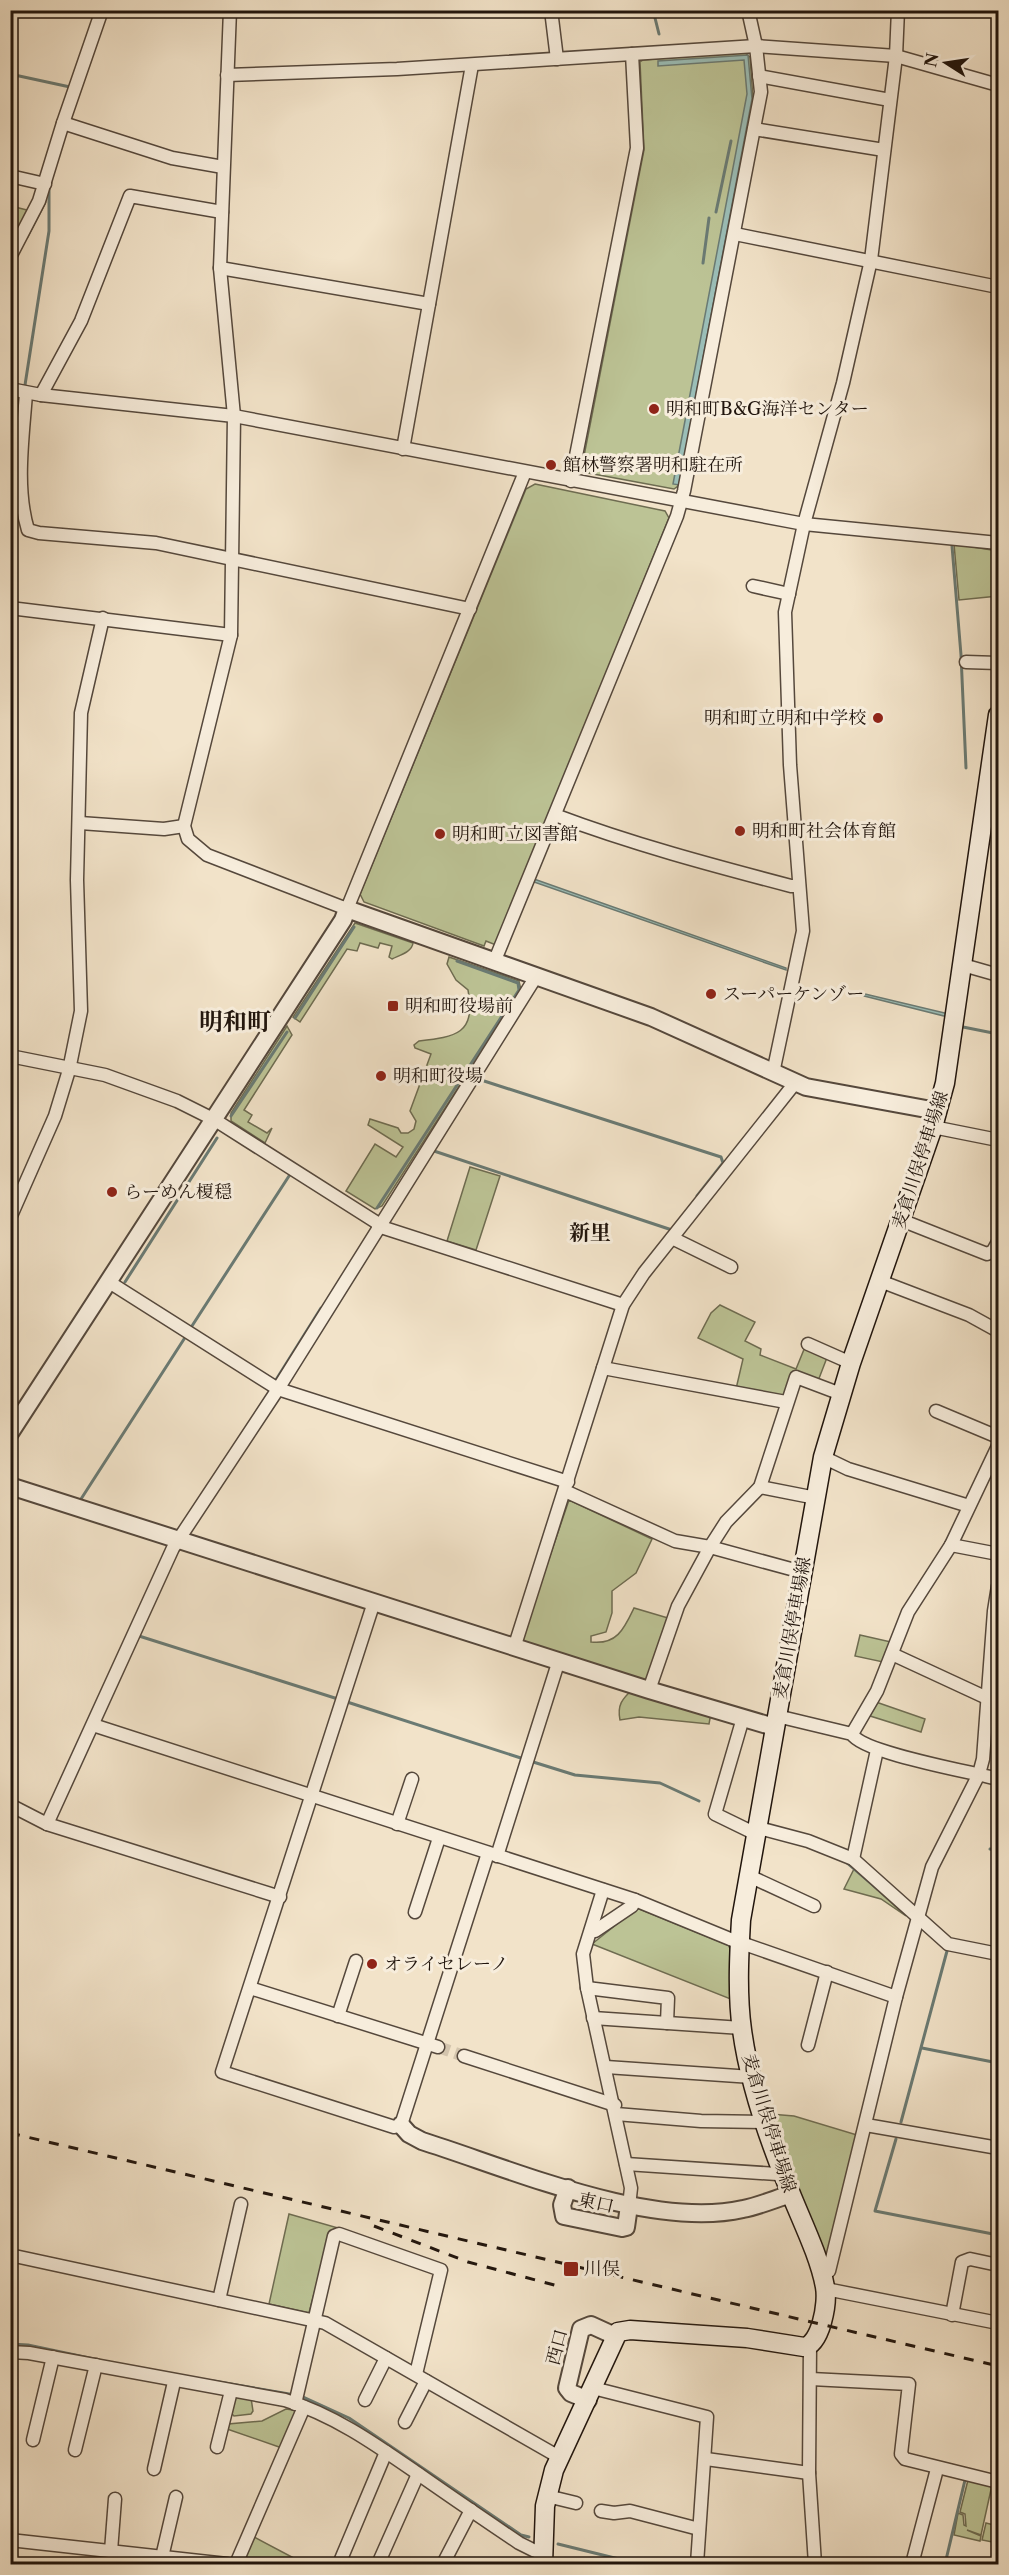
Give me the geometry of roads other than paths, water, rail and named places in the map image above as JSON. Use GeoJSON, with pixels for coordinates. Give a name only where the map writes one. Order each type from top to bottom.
{"type":"FeatureCollection","features":[{"type":"Feature","properties":{"kind":"main road","name":"麦倉川俣停車場線"},"geometry":{"type":"LineString","coordinates":[[824,2282],[765,2122],[752,2077],[742,2028],[740,1943],[747,1875],[823,1457],[851,1363],[935,1119],[949,1063],[998,723]]}},
{"type":"Feature","properties":{"kind":"main road"},"geometry":{"type":"LineString","coordinates":[[544,2558],[547,2496],[559,2457],[618,2332],[630,2330],[747,2338],[794,2347],[810,2346],[815,2340],[820,2325],[824,2282]]}},
{"type":"Feature","properties":{"kind":"street"},"geometry":{"type":"LineString","coordinates":[[10,256],[32,219],[102,10]]}},
{"type":"Feature","properties":{"kind":"street"},"geometry":{"type":"LineString","coordinates":[[230,10],[220,268],[234,416],[231,635],[184,826],[188,839],[207,855],[347,909],[668,1023],[795,1083],[935,1119],[999,1140]]}},
{"type":"Feature","properties":{"kind":"street"},"geometry":{"type":"LineString","coordinates":[[551,10],[557,60]]}},
{"type":"Feature","properties":{"kind":"street"},"geometry":{"type":"LineString","coordinates":[[495,960],[680,503],[735,234],[761,92],[756,46],[748,10]]}},
{"type":"Feature","properties":{"kind":"street"},"geometry":{"type":"LineString","coordinates":[[773,1073],[803,931],[790,753],[785,612],[804,524],[843,383],[871,260],[896,56],[898,10]]}},
{"type":"Feature","properties":{"kind":"street"},"geometry":{"type":"LineString","coordinates":[[227,75],[274,75],[472,65],[756,46],[896,56],[999,85]]}},
{"type":"Feature","properties":{"kind":"street"},"geometry":{"type":"LineString","coordinates":[[571,482],[637,148],[632,54]]}},
{"type":"Feature","properties":{"kind":"street"},"geometry":{"type":"LineString","coordinates":[[403,449],[472,65]]}},
{"type":"Feature","properties":{"kind":"street"},"geometry":{"type":"LineString","coordinates":[[759,76],[890,100]]}},
{"type":"Feature","properties":{"kind":"street"},"geometry":{"type":"LineString","coordinates":[[63,123],[172,158],[223,166]]}},
{"type":"Feature","properties":{"kind":"street"},"geometry":{"type":"LineString","coordinates":[[754,129],[884,150]]}},
{"type":"Feature","properties":{"kind":"street"},"geometry":{"type":"LineString","coordinates":[[10,176],[45,184]]}},
{"type":"Feature","properties":{"kind":"street"},"geometry":{"type":"LineString","coordinates":[[41,395],[81,321],[130,196],[222,212]]}},
{"type":"Feature","properties":{"kind":"street"},"geometry":{"type":"LineString","coordinates":[[735,234],[999,287]]}},
{"type":"Feature","properties":{"kind":"street"},"geometry":{"type":"LineString","coordinates":[[220,268],[429,304]]}},
{"type":"Feature","properties":{"kind":"street"},"geometry":{"type":"LineString","coordinates":[[10,389],[41,395],[234,416],[680,503],[804,524],[999,543]]}},
{"type":"Feature","properties":{"kind":"street"},"geometry":{"type":"LineString","coordinates":[[26,393],[22,463],[24,516],[28,530],[39,533],[156,543],[470,609]]}},
{"type":"Feature","properties":{"kind":"street"},"geometry":{"type":"LineString","coordinates":[[10,1433],[343,920],[525,472]]}},
{"type":"Feature","properties":{"kind":"street"},"geometry":{"type":"LineString","coordinates":[[753,586],[789,594]]}},
{"type":"Feature","properties":{"kind":"street"},"geometry":{"type":"LineString","coordinates":[[10,608],[231,635]]}},
{"type":"Feature","properties":{"kind":"street"},"geometry":{"type":"LineString","coordinates":[[10,1218],[55,1116],[69,1070],[81,1011],[77,880],[81,713],[103,618]]}},
{"type":"Feature","properties":{"kind":"street"},"geometry":{"type":"LineString","coordinates":[[966,662],[999,663]]}},
{"type":"Feature","properties":{"kind":"street"},"geometry":{"type":"LineString","coordinates":[[555,815],[606,834],[696,861],[791,886],[799,886]]}},
{"type":"Feature","properties":{"kind":"street"},"geometry":{"type":"LineString","coordinates":[[80,823],[164,829],[184,826]]}},
{"type":"Feature","properties":{"kind":"street"},"geometry":{"type":"LineString","coordinates":[[963,965],[999,975]]}},
{"type":"Feature","properties":{"kind":"street"},"geometry":{"type":"LineString","coordinates":[[47,1824],[174,1548],[278,1389],[537,975]]}},
{"type":"Feature","properties":{"kind":"street"},"geometry":{"type":"LineString","coordinates":[[10,1056],[126,1081],[215,1120],[379,1225],[623,1305]]}},
{"type":"Feature","properties":{"kind":"street"},"geometry":{"type":"LineString","coordinates":[[515,1645],[623,1305],[672,1238],[795,1083]]}},
{"type":"Feature","properties":{"kind":"street"},"geometry":{"type":"LineString","coordinates":[[901,1220],[987,1254],[999,1242]]}},
{"type":"Feature","properties":{"kind":"street"},"geometry":{"type":"LineString","coordinates":[[672,1238],[731,1267]]}},
{"type":"Feature","properties":{"kind":"street"},"geometry":{"type":"LineString","coordinates":[[880,1281],[969,1315],[999,1331]]}},
{"type":"Feature","properties":{"kind":"street"},"geometry":{"type":"LineString","coordinates":[[109,1282],[278,1389],[566,1487],[675,1541],[710,1547],[802,1572]]}},
{"type":"Feature","properties":{"kind":"street"},"geometry":{"type":"LineString","coordinates":[[808,1344],[851,1363]]}},
{"type":"Feature","properties":{"kind":"street"},"geometry":{"type":"LineString","coordinates":[[603,1368],[786,1402]]}},
{"type":"Feature","properties":{"kind":"street"},"geometry":{"type":"LineString","coordinates":[[649,1690],[678,1606],[710,1547],[726,1522],[760,1487],[796,1377],[841,1394]]}},
{"type":"Feature","properties":{"kind":"street"},"geometry":{"type":"LineString","coordinates":[[936,1411],[999,1437]]}},
{"type":"Feature","properties":{"kind":"street"},"geometry":{"type":"LineString","coordinates":[[852,1734],[877,1691],[908,1612],[951,1545],[999,1446]]}},
{"type":"Feature","properties":{"kind":"street"},"geometry":{"type":"LineString","coordinates":[[823,1457],[848,1469],[969,1506]]}},
{"type":"Feature","properties":{"kind":"street"},"geometry":{"type":"LineString","coordinates":[[10,1486],[743,1718],[776,1721],[852,1734]]}},
{"type":"Feature","properties":{"kind":"street"},"geometry":{"type":"LineString","coordinates":[[760,1487],[816,1498]]}},
{"type":"Feature","properties":{"kind":"street"},"geometry":{"type":"LineString","coordinates":[[951,1545],[999,1554]]}},
{"type":"Feature","properties":{"kind":"street"},"geometry":{"type":"LineString","coordinates":[[999,1586],[994,1611],[994,1672],[987,1698],[983,1759],[979,1774],[932,1867],[896,1997],[866,2125],[829,2271],[824,2282],[882,2302],[999,2324]]}},
{"type":"Feature","properties":{"kind":"street"},"geometry":{"type":"LineString","coordinates":[[374,1602],[222,2072],[394,2127],[401,2125]]}},
{"type":"Feature","properties":{"kind":"street"},"geometry":{"type":"LineString","coordinates":[[892,1654],[987,1698]]}},
{"type":"Feature","properties":{"kind":"street"},"geometry":{"type":"LineString","coordinates":[[401,2125],[432,2045],[559,1660]]}},
{"type":"Feature","properties":{"kind":"street"},"geometry":{"type":"LineString","coordinates":[[743,1718],[716,1814],[755,1830],[808,1841],[853,1859],[948,1944],[999,1954]]}},
{"type":"Feature","properties":{"kind":"street"},"geometry":{"type":"LineString","coordinates":[[93,1725],[635,1900],[740,1943],[896,1997]]}},
{"type":"Feature","properties":{"kind":"street"},"geometry":{"type":"LineString","coordinates":[[852,1734],[855,1740],[877,1750],[999,1779]]}},
{"type":"Feature","properties":{"kind":"street"},"geometry":{"type":"LineString","coordinates":[[853,1859],[877,1750]]}},
{"type":"Feature","properties":{"kind":"street"},"geometry":{"type":"LineString","coordinates":[[397,1824],[412,1779]]}},
{"type":"Feature","properties":{"kind":"street"},"geometry":{"type":"LineString","coordinates":[[10,1805],[47,1824],[280,1897]]}},
{"type":"Feature","properties":{"kind":"street"},"geometry":{"type":"LineString","coordinates":[[415,1912],[439,1838]]}},
{"type":"Feature","properties":{"kind":"street"},"geometry":{"type":"LineString","coordinates":[[747,1875],[814,1906]]}},
{"type":"Feature","properties":{"kind":"street"},"geometry":{"type":"LineString","coordinates":[[603,1890],[583,1954],[593,2018],[606,2067],[631,2188],[629,2206]]}},
{"type":"Feature","properties":{"kind":"street"},"geometry":{"type":"LineString","coordinates":[[591,1930],[595,1931],[632,1906],[635,1900]]}},
{"type":"Feature","properties":{"kind":"street"},"geometry":{"type":"LineString","coordinates":[[338,2016],[356,1961]]}},
{"type":"Feature","properties":{"kind":"street"},"geometry":{"type":"LineString","coordinates":[[808,2045],[827,1972]]}},
{"type":"Feature","properties":{"kind":"street"},"geometry":{"type":"LineString","coordinates":[[250,1988],[432,2045]]}},
{"type":"Feature","properties":{"kind":"street"},"geometry":{"type":"LineString","coordinates":[[587,1988],[668,1998],[667,2024]]}},
{"type":"Feature","properties":{"kind":"street"},"geometry":{"type":"LineString","coordinates":[[593,2018],[742,2028]]}},
{"type":"Feature","properties":{"kind":"street"},"geometry":{"type":"LineString","coordinates":[[464,2056],[615,2109],[701,2121],[765,2122]]}},
{"type":"Feature","properties":{"kind":"street"},"geometry":{"type":"LineString","coordinates":[[606,2067],[752,2077]]}},
{"type":"Feature","properties":{"kind":"street"},"geometry":{"type":"LineString","coordinates":[[401,2125],[409,2134],[422,2141],[629,2206],[670,2212],[709,2213],[742,2210],[791,2194]]}},
{"type":"Feature","properties":{"kind":"street"},"geometry":{"type":"LineString","coordinates":[[866,2125],[999,2148]]}},
{"type":"Feature","properties":{"kind":"street"},"geometry":{"type":"LineString","coordinates":[[626,2164],[777,2175],[783,2172]]}},
{"type":"Feature","properties":{"kind":"street","name":"東口"},"geometry":{"type":"LineString","coordinates":[[568,2188],[562,2205],[564,2216],[622,2228],[626,2227],[629,2206]]}},
{"type":"Feature","properties":{"kind":"street"},"geometry":{"type":"LineString","coordinates":[[219,2300],[241,2205]]}},
{"type":"Feature","properties":{"kind":"street"},"geometry":{"type":"LineString","coordinates":[[236,2565],[300,2405],[314,2320],[334,2236],[339,2234],[439,2268],[442,2272],[421,2377],[405,2422]]}},
{"type":"Feature","properties":{"kind":"street"},"geometry":{"type":"LineString","coordinates":[[10,2255],[325,2323],[559,2457]]}},
{"type":"Feature","properties":{"kind":"street"},"geometry":{"type":"LineString","coordinates":[[952,2314],[962,2262],[970,2259],[999,2265]]}},
{"type":"Feature","properties":{"kind":"street","name":"西口"},"geometry":{"type":"LineString","coordinates":[[590,2394],[571,2393],[567,2388],[581,2329],[591,2325],[615,2336]]}},
{"type":"Feature","properties":{"kind":"street"},"geometry":{"type":"LineString","coordinates":[[810,2346],[809,2473],[814,2565]]}},
{"type":"Feature","properties":{"kind":"street"},"geometry":{"type":"LineString","coordinates":[[10,2352],[53,2357],[300,2405],[340,2423],[544,2558]]}},
{"type":"Feature","properties":{"kind":"street"},"geometry":{"type":"LineString","coordinates":[[33,2440],[53,2357]]}},
{"type":"Feature","properties":{"kind":"street"},"geometry":{"type":"LineString","coordinates":[[365,2400],[386,2358]]}},
{"type":"Feature","properties":{"kind":"street"},"geometry":{"type":"LineString","coordinates":[[75,2450],[96,2365]]}},
{"type":"Feature","properties":{"kind":"street"},"geometry":{"type":"LineString","coordinates":[[811,2379],[909,2384],[902,2454],[905,2459],[937,2469],[999,2482]]}},
{"type":"Feature","properties":{"kind":"street"},"geometry":{"type":"LineString","coordinates":[[154,2469],[174,2382]]}},
{"type":"Feature","properties":{"kind":"street"},"geometry":{"type":"LineString","coordinates":[[217,2447],[231,2391]]}},
{"type":"Feature","properties":{"kind":"street"},"geometry":{"type":"LineString","coordinates":[[590,2394],[706,2417],[706,2459],[697,2565]]}},
{"type":"Feature","properties":{"kind":"street"},"geometry":{"type":"LineString","coordinates":[[339,2565],[386,2452]]}},
{"type":"Feature","properties":{"kind":"street"},"geometry":{"type":"LineString","coordinates":[[706,2459],[809,2473]]}},
{"type":"Feature","properties":{"kind":"street"},"geometry":{"type":"LineString","coordinates":[[912,2565],[937,2469]]}},
{"type":"Feature","properties":{"kind":"street"},"geometry":{"type":"LineString","coordinates":[[378,2565],[418,2474]]}},
{"type":"Feature","properties":{"kind":"street"},"geometry":{"type":"LineString","coordinates":[[547,2496],[576,2503]]}},
{"type":"Feature","properties":{"kind":"street"},"geometry":{"type":"LineString","coordinates":[[162,2557],[176,2497]]}},
{"type":"Feature","properties":{"kind":"street"},"geometry":{"type":"LineString","coordinates":[[111,2551],[115,2499]]}},
{"type":"Feature","properties":{"kind":"street"},"geometry":{"type":"LineString","coordinates":[[442,2565],[471,2510]]}},
{"type":"Feature","properties":{"kind":"street"},"geometry":{"type":"LineString","coordinates":[[601,2511],[614,2513],[630,2511],[699,2529]]}},
{"type":"Feature","properties":{"kind":"street"},"geometry":{"type":"LineString","coordinates":[[10,2540],[226,2565]]}},
{"type":"Feature","properties":{"kind":"water"},"geometry":{"type":"Polygon","coordinates":[[[748,55],[752,99],[679,485],[673,484],[747,94],[744,60],[658,66],[658,61],[748,55]]]}},
{"type":"Feature","properties":{"kind":"water"},"geometry":{"type":"Polygon","coordinates":[[[534,879],[786,968],[786,970],[534,882],[534,879]]]}},
{"type":"Feature","properties":{"kind":"water"},"geometry":{"type":"Polygon","coordinates":[[[865,994],[949,1014],[948,1017],[864,996],[865,994]]]}},
{"type":"Feature","properties":{"kind":"waterway"},"geometry":{"type":"LineString","coordinates":[[653,10],[659,34]]}},
{"type":"Feature","properties":{"kind":"waterway"},"geometry":{"type":"LineString","coordinates":[[10,74],[70,87]]}},
{"type":"Feature","properties":{"kind":"waterway"},"geometry":{"type":"LineString","coordinates":[[716,212],[731,141]]}},
{"type":"Feature","properties":{"kind":"waterway"},"geometry":{"type":"LineString","coordinates":[[25,385],[49,231],[49,187]]}},
{"type":"Feature","properties":{"kind":"waterway"},"geometry":{"type":"LineString","coordinates":[[27,237],[45,202]]}},
{"type":"Feature","properties":{"kind":"waterway"},"geometry":{"type":"LineString","coordinates":[[703,263],[709,218]]}},
{"type":"Feature","properties":{"kind":"waterway"},"geometry":{"type":"LineString","coordinates":[[952,546],[961,655],[966,768]]}},
{"type":"Feature","properties":{"kind":"waterway"},"geometry":{"type":"LineString","coordinates":[[295,1018],[354,927]]}},
{"type":"Feature","properties":{"kind":"waterway"},"geometry":{"type":"LineString","coordinates":[[377,1208],[519,990],[518,983],[457,961]]}},
{"type":"Feature","properties":{"kind":"waterway"},"geometry":{"type":"LineString","coordinates":[[963,1027],[998,1034]]}},
{"type":"Feature","properties":{"kind":"waterway"},"geometry":{"type":"LineString","coordinates":[[231,1116],[287,1032]]}},
{"type":"Feature","properties":{"kind":"waterway"},"geometry":{"type":"LineString","coordinates":[[481,1080],[721,1157],[723,1163],[697,1196]]}},
{"type":"Feature","properties":{"kind":"waterway"},"geometry":{"type":"LineString","coordinates":[[125,1282],[217,1138]]}},
{"type":"Feature","properties":{"kind":"waterway"},"geometry":{"type":"LineString","coordinates":[[434,1151],[672,1230]]}},
{"type":"Feature","properties":{"kind":"waterway"},"geometry":{"type":"LineString","coordinates":[[190,1329],[289,1176]]}},
{"type":"Feature","properties":{"kind":"waterway"},"geometry":{"type":"LineString","coordinates":[[274,1383],[321,1308]]}},
{"type":"Feature","properties":{"kind":"waterway"},"geometry":{"type":"LineString","coordinates":[[81,1499],[186,1336]]}},
{"type":"Feature","properties":{"kind":"waterway"},"geometry":{"type":"LineString","coordinates":[[139,1636],[338,1699]]}},
{"type":"Feature","properties":{"kind":"waterway"},"geometry":{"type":"LineString","coordinates":[[344,1701],[524,1759]]}},
{"type":"Feature","properties":{"kind":"waterway"},"geometry":{"type":"LineString","coordinates":[[530,1761],[575,1775],[660,1783],[699,1801]]}},
{"type":"Feature","properties":{"kind":"waterway"},"geometry":{"type":"LineString","coordinates":[[990,1849],[998,1851]]}},
{"type":"Feature","properties":{"kind":"waterway"},"geometry":{"type":"LineString","coordinates":[[845,1861],[886,1896]]}},
{"type":"Feature","properties":{"kind":"waterway"},"geometry":{"type":"LineString","coordinates":[[901,2122],[947,1951]]}},
{"type":"Feature","properties":{"kind":"waterway"},"geometry":{"type":"LineString","coordinates":[[922,2048],[998,2063]]}},
{"type":"Feature","properties":{"kind":"waterway"},"geometry":{"type":"LineString","coordinates":[[896,2139],[875,2211],[998,2235]]}},
{"type":"Feature","properties":{"kind":"waterway"},"geometry":{"type":"LineString","coordinates":[[10,2344],[28,2345],[94,2359]]}},
{"type":"Feature","properties":{"kind":"waterway"},"geometry":{"type":"LineString","coordinates":[[213,2381],[295,2395]]}},
{"type":"Feature","properties":{"kind":"waterway"},"geometry":{"type":"LineString","coordinates":[[301,2396],[349,2418],[521,2535],[529,2537]]}},
{"type":"Feature","properties":{"kind":"waterway"},"geometry":{"type":"LineString","coordinates":[[945,2564],[965,2480]]}},
{"type":"Feature","properties":{"kind":"waterway"},"geometry":{"type":"LineString","coordinates":[[558,2544],[639,2564]]}},
{"type":"Feature","properties":{"kind":"tunnel"},"geometry":{"type":"LineString","coordinates":[[438,2047],[464,2056]]}},
{"type":"Feature","properties":{"kind":"railway"},"geometry":{"type":"LineString","coordinates":[[10,2133],[998,2366]]}},
{"type":"Feature","properties":{"kind":"railway"},"geometry":{"type":"LineString","coordinates":[[374,2226],[468,2262],[558,2286]]}},
{"type":"Feature","properties":{"kind":"place","name":"明和町B&G海洋センター"},"geometry":{"type":"Point","coordinates":[654,409]}},
{"type":"Feature","properties":{"kind":"place","name":"館林警察署明和駐在所"},"geometry":{"type":"Point","coordinates":[551,465]}},
{"type":"Feature","properties":{"kind":"place","name":"明和町立明和中学校"},"geometry":{"type":"Point","coordinates":[878,718]}},
{"type":"Feature","properties":{"kind":"place","name":"明和町社会体育館"},"geometry":{"type":"Point","coordinates":[740,831]}},
{"type":"Feature","properties":{"kind":"place","name":"明和町立図書館"},"geometry":{"type":"Point","coordinates":[440,834]}},
{"type":"Feature","properties":{"kind":"place","name":"スーパーケンゾー"},"geometry":{"type":"Point","coordinates":[711,994]}},
{"type":"Feature","properties":{"kind":"place","name":"明和町役場前"},"geometry":{"type":"Point","coordinates":[393,1006]}},
{"type":"Feature","properties":{"kind":"place","name":"明和町役場"},"geometry":{"type":"Point","coordinates":[381,1076]}},
{"type":"Feature","properties":{"kind":"place","name":"らーめん榎穏"},"geometry":{"type":"Point","coordinates":[112,1192]}},
{"type":"Feature","properties":{"kind":"place","name":"オライセレーノ"},"geometry":{"type":"Point","coordinates":[372,1964]}},
{"type":"Feature","properties":{"kind":"place","name":"川俣"},"geometry":{"type":"Point","coordinates":[571,2269]}},
{"type":"Feature","properties":{"kind":"district","name":"明和町"},"geometry":{"type":"Point","coordinates":[235,1022]}},
{"type":"Feature","properties":{"kind":"district","name":"新里"},"geometry":{"type":"Point","coordinates":[590,1233]}}]}
